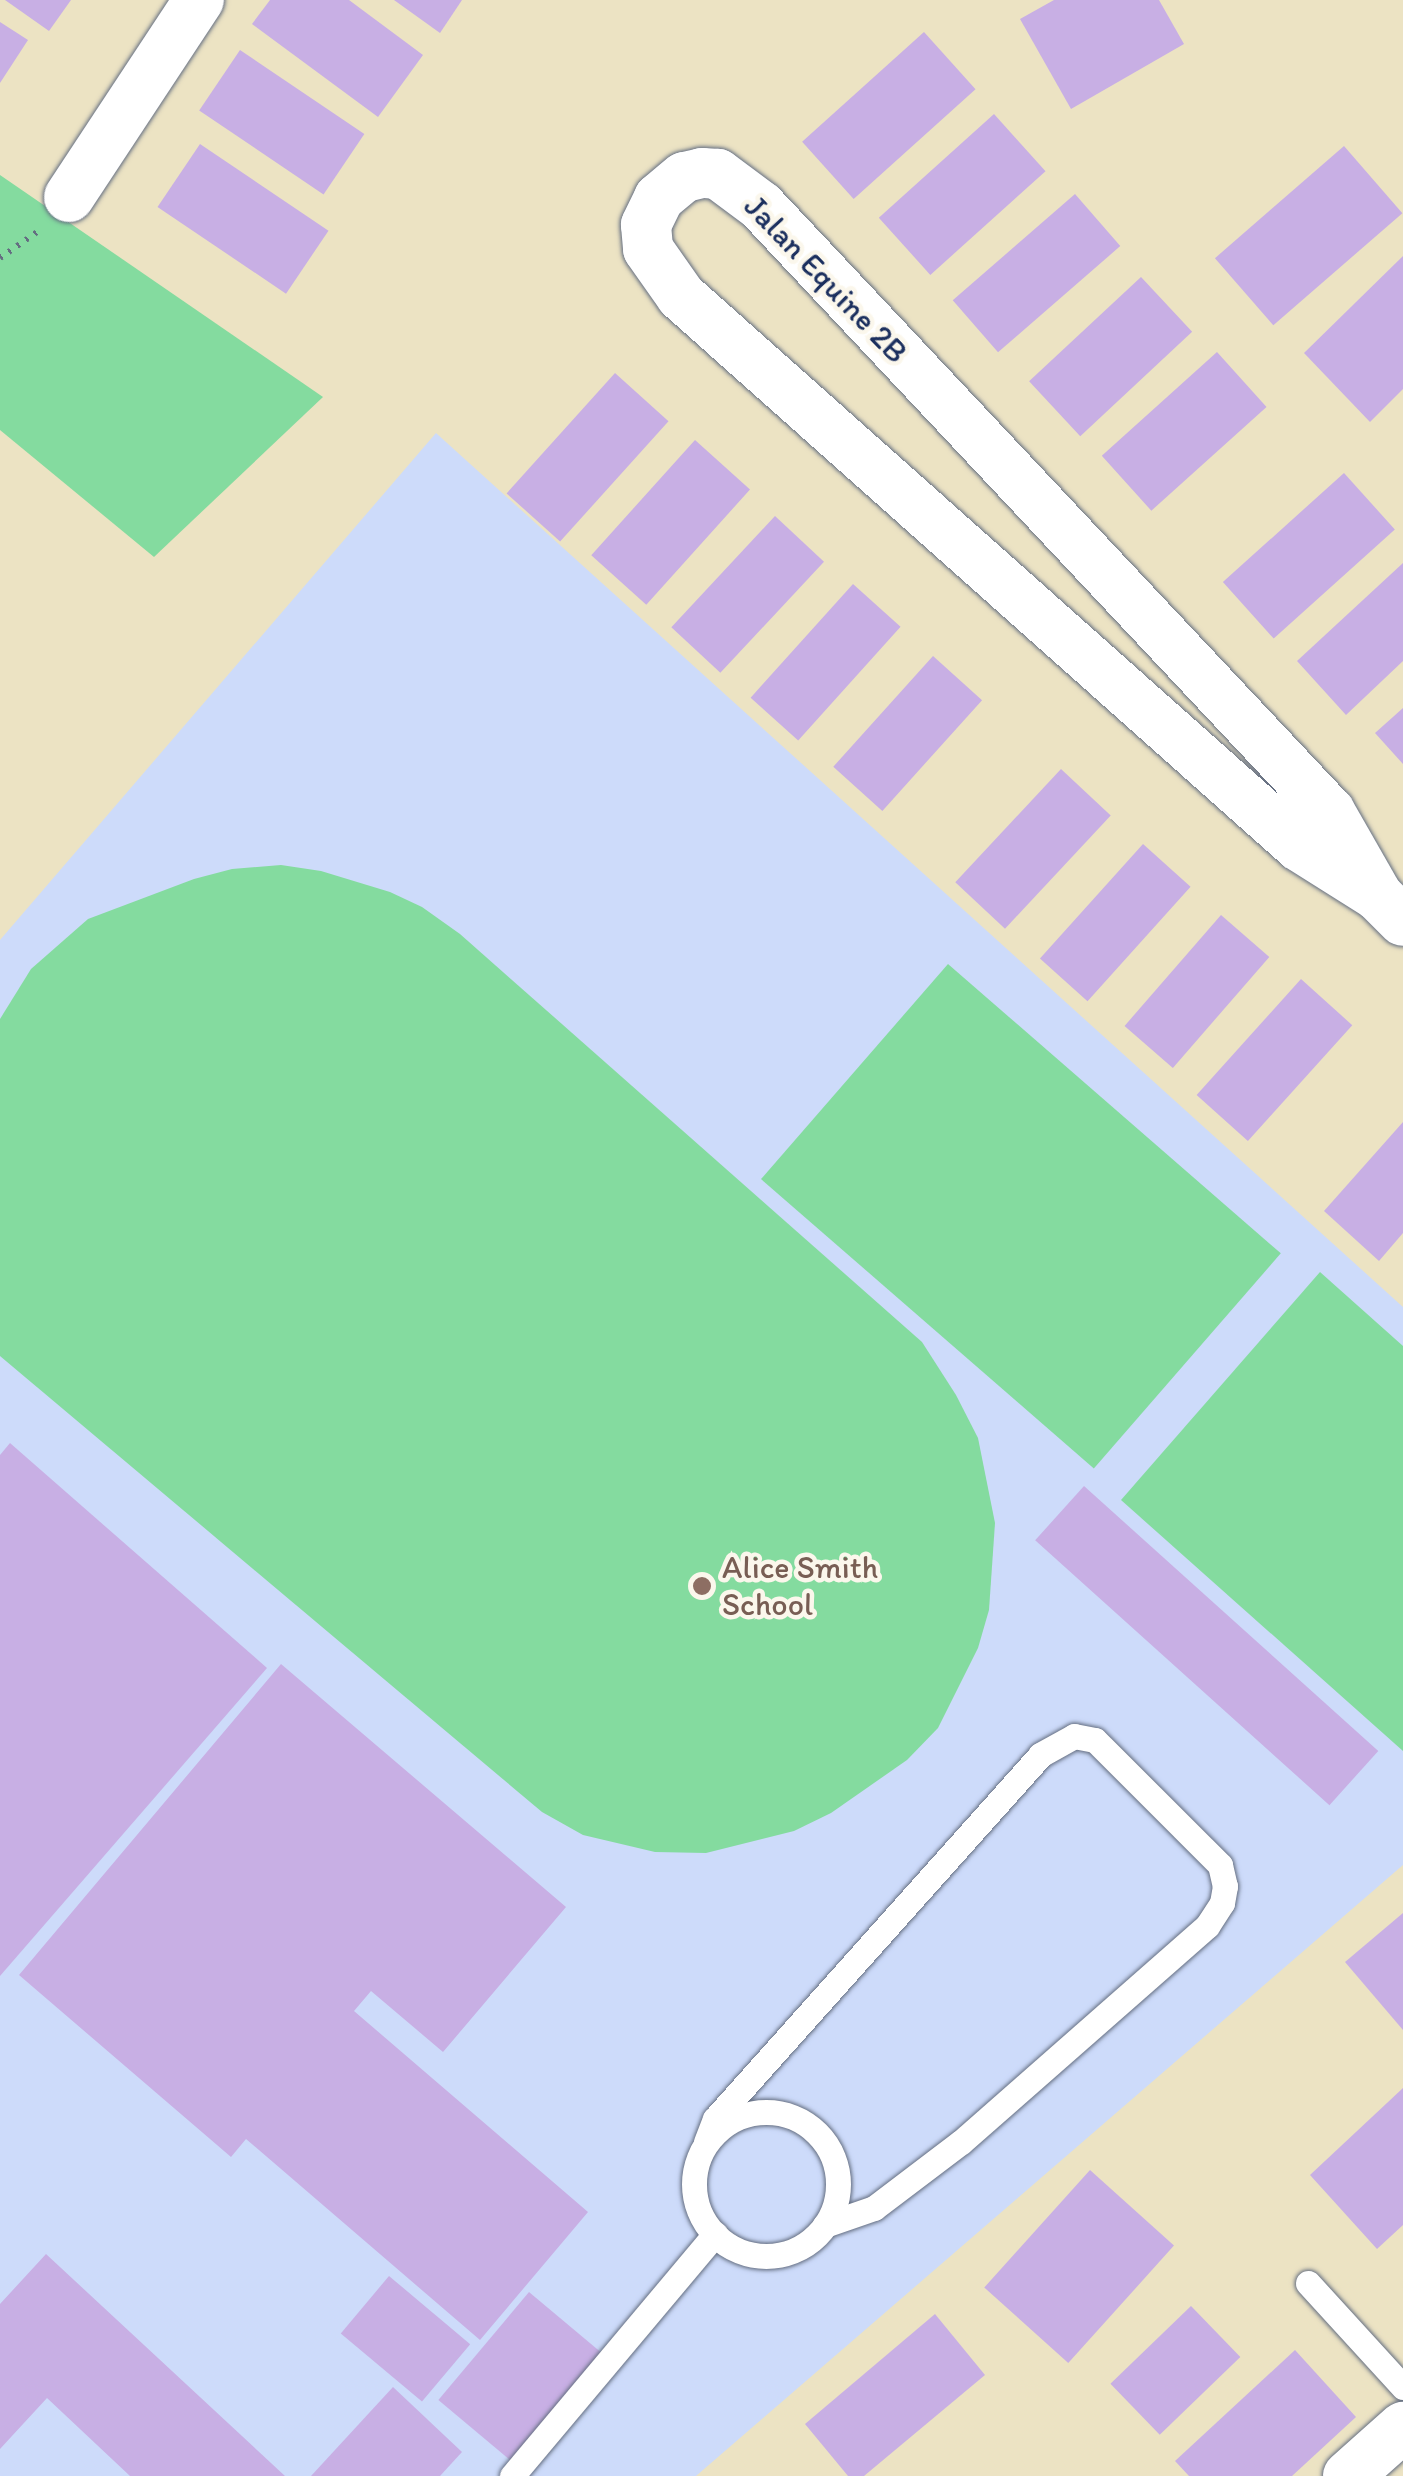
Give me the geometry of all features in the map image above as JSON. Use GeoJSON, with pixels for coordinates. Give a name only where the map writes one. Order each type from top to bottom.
{"type":"FeatureCollection","features":[{"type":"Feature","properties":{"kind":"street"},"geometry":{"type":"LineString","coordinates":[[68,197],[198,0]]}},
{"type":"Feature","properties":{"kind":"street","name":"Jalan Equine 2B"},"geometry":{"type":"LineString","coordinates":[[718,174],[762,206],[1330,812],[1390,908],[1299,846],[682,296],[648,249],[646,226],[659,198],[684,178],[718,174]]}},
{"type":"Feature","properties":{"kind":"street"},"geometry":{"type":"LineString","coordinates":[[1348,2476],[1403,2427]]}},
{"type":"Feature","properties":{"kind":"lane"},"geometry":{"type":"LineString","coordinates":[[706,2142],[726,2122],[753,2112],[782,2112],[808,2124],[827,2144],[838,2170],[837,2199],[825,2225],[805,2245],[779,2256],[750,2255],[724,2244],[714,2234],[694,2196],[695,2168],[716,2118],[1040,1755],[1074,1736],[1095,1740],[1220,1865],[1225,1886],[1222,1903],[1207,1926],[961,2142],[874,2208],[825,2225]]}},
{"type":"Feature","properties":{"kind":"lane"},"geometry":{"type":"LineString","coordinates":[[512,2476],[714,2234]]}},
{"type":"Feature","properties":{"kind":"lane"},"geometry":{"type":"LineString","coordinates":[[1308,2282],[1403,2386]]}},
{"type":"Feature","properties":{"kind":"shaded area","name":"Alice Smith School"},"geometry":{"type":"Polygon","coordinates":[[[436,433],[1403,1307],[1403,1865],[696,2476],[0,2476],[0,940],[436,433]]]}},
{"type":"Feature","properties":{"kind":"green space"},"geometry":{"type":"Polygon","coordinates":[[[0,175],[323,397],[154,557],[0,430],[0,175]]]}},
{"type":"Feature","properties":{"kind":"green space"},"geometry":{"type":"Polygon","coordinates":[[[281,865],[321,871],[390,892],[422,907],[460,934],[922,1342],[956,1395],[978,1438],[995,1523],[989,1610],[978,1648],[938,1728],[907,1760],[831,1813],[794,1831],[706,1853],[655,1852],[583,1835],[542,1812],[0,1356],[0,1019],[31,969],[88,919],[194,879],[232,869],[281,865]]]}},
{"type":"Feature","properties":{"kind":"green space"},"geometry":{"type":"Polygon","coordinates":[[[948,964],[1281,1253],[1094,1468],[761,1179],[948,964]]]}},
{"type":"Feature","properties":{"kind":"green space"},"geometry":{"type":"Polygon","coordinates":[[[1320,1272],[1403,1346],[1403,1751],[1121,1500],[1320,1272]]]}},
{"type":"Feature","properties":{"kind":"building"},"geometry":{"type":"Polygon","coordinates":[[[5,0],[71,0],[49,31],[5,0]]]}},
{"type":"Feature","properties":{"kind":"building"},"geometry":{"type":"Polygon","coordinates":[[[270,0],[349,0],[423,55],[378,117],[252,24],[270,0]]]}},
{"type":"Feature","properties":{"kind":"building"},"geometry":{"type":"Polygon","coordinates":[[[394,0],[462,0],[440,33],[394,0]]]}},
{"type":"Feature","properties":{"kind":"building"},"geometry":{"type":"Polygon","coordinates":[[[1054,0],[1159,0],[1184,44],[1071,109],[1020,19],[1054,0]]]}},
{"type":"Feature","properties":{"kind":"building"},"geometry":{"type":"Polygon","coordinates":[[[0,22],[28,40],[0,83],[0,22]]]}},
{"type":"Feature","properties":{"kind":"building"},"geometry":{"type":"Polygon","coordinates":[[[924,32],[976,89],[854,199],[802,142],[924,32]]]}},
{"type":"Feature","properties":{"kind":"building"},"geometry":{"type":"Polygon","coordinates":[[[240,50],[364,134],[324,194],[199,111],[240,50]]]}},
{"type":"Feature","properties":{"kind":"building"},"geometry":{"type":"Polygon","coordinates":[[[994,114],[1046,171],[930,275],[879,218],[994,114]]]}},
{"type":"Feature","properties":{"kind":"building"},"geometry":{"type":"Polygon","coordinates":[[[200,144],[329,231],[286,294],[158,207],[200,144]]]}},
{"type":"Feature","properties":{"kind":"building"},"geometry":{"type":"Polygon","coordinates":[[[1344,146],[1402,213],[1273,325],[1215,258],[1344,146]]]}},
{"type":"Feature","properties":{"kind":"building"},"geometry":{"type":"Polygon","coordinates":[[[1075,194],[1120,246],[998,352],[953,300],[1075,194]]]}},
{"type":"Feature","properties":{"kind":"building"},"geometry":{"type":"Polygon","coordinates":[[[1403,256],[1403,389],[1370,422],[1304,353],[1403,256]]]}},
{"type":"Feature","properties":{"kind":"building"},"geometry":{"type":"Polygon","coordinates":[[[1141,277],[1192,332],[1080,436],[1029,381],[1141,277]]]}},
{"type":"Feature","properties":{"kind":"building"},"geometry":{"type":"Polygon","coordinates":[[[1217,352],[1267,407],[1151,511],[1102,456],[1217,352]]]}},
{"type":"Feature","properties":{"kind":"building"},"geometry":{"type":"Polygon","coordinates":[[[615,373],[669,421],[560,542],[507,493],[615,373]]]}},
{"type":"Feature","properties":{"kind":"building"},"geometry":{"type":"Polygon","coordinates":[[[695,440],[750,490],[646,605],[591,555],[695,440]]]}},
{"type":"Feature","properties":{"kind":"building"},"geometry":{"type":"Polygon","coordinates":[[[1344,473],[1395,529],[1274,639],[1223,582],[1344,473]]]}},
{"type":"Feature","properties":{"kind":"building"},"geometry":{"type":"Polygon","coordinates":[[[775,516],[824,562],[720,673],[671,627],[775,516]]]}},
{"type":"Feature","properties":{"kind":"building"},"geometry":{"type":"Polygon","coordinates":[[[1403,563],[1403,661],[1346,715],[1297,661],[1403,563]]]}},
{"type":"Feature","properties":{"kind":"building"},"geometry":{"type":"Polygon","coordinates":[[[853,584],[901,627],[798,741],[751,698],[853,584]]]}},
{"type":"Feature","properties":{"kind":"building"},"geometry":{"type":"Polygon","coordinates":[[[933,656],[982,700],[882,811],[833,767],[933,656]]]}},
{"type":"Feature","properties":{"kind":"building"},"geometry":{"type":"Polygon","coordinates":[[[1403,708],[1403,764],[1375,733],[1403,708]]]}},
{"type":"Feature","properties":{"kind":"building"},"geometry":{"type":"Polygon","coordinates":[[[1061,769],[1111,815],[1005,929],[955,882],[1061,769]]]}},
{"type":"Feature","properties":{"kind":"building"},"geometry":{"type":"Polygon","coordinates":[[[1143,844],[1191,887],[1088,1001],[1040,958],[1143,844]]]}},
{"type":"Feature","properties":{"kind":"building"},"geometry":{"type":"Polygon","coordinates":[[[1221,915],[1269,957],[1173,1068],[1125,1026],[1221,915]]]}},
{"type":"Feature","properties":{"kind":"building"},"geometry":{"type":"Polygon","coordinates":[[[1301,979],[1352,1025],[1248,1141],[1197,1095],[1301,979]]]}},
{"type":"Feature","properties":{"kind":"building"},"geometry":{"type":"Polygon","coordinates":[[[1403,1122],[1403,1233],[1379,1261],[1324,1211],[1403,1122]]]}},
{"type":"Feature","properties":{"kind":"building"},"geometry":{"type":"Polygon","coordinates":[[[10,1443],[267,1668],[0,1976],[0,1455],[10,1443]]]}},
{"type":"Feature","properties":{"kind":"building"},"geometry":{"type":"Polygon","coordinates":[[[1084,1486],[1378,1751],[1329,1805],[1035,1540],[1084,1486]]]}},
{"type":"Feature","properties":{"kind":"building"},"geometry":{"type":"Polygon","coordinates":[[[281,1664],[566,1907],[443,2052],[371,1991],[354,2011],[588,2212],[480,2340],[246,2139],[231,2157],[19,1975],[281,1664]]]}},
{"type":"Feature","properties":{"kind":"building"},"geometry":{"type":"Polygon","coordinates":[[[1403,1913],[1403,2030],[1345,1962],[1403,1913]]]}},
{"type":"Feature","properties":{"kind":"building"},"geometry":{"type":"Polygon","coordinates":[[[1403,2088],[1403,2225],[1377,2249],[1310,2175],[1403,2088]]]}},
{"type":"Feature","properties":{"kind":"building"},"geometry":{"type":"Polygon","coordinates":[[[1090,2170],[1174,2246],[1068,2363],[984,2287],[1090,2170]]]}},
{"type":"Feature","properties":{"kind":"building"},"geometry":{"type":"Polygon","coordinates":[[[46,2254],[285,2476],[130,2476],[47,2398],[0,2449],[0,2304],[46,2254]]]}},
{"type":"Feature","properties":{"kind":"building"},"geometry":{"type":"Polygon","coordinates":[[[389,2276],[470,2344],[422,2402],[341,2333],[389,2276]]]}},
{"type":"Feature","properties":{"kind":"building"},"geometry":{"type":"Polygon","coordinates":[[[529,2292],[603,2354],[513,2462],[438,2400],[529,2292]]]}},
{"type":"Feature","properties":{"kind":"building"},"geometry":{"type":"Polygon","coordinates":[[[1191,2306],[1240,2357],[1160,2435],[1110,2384],[1191,2306]]]}},
{"type":"Feature","properties":{"kind":"building"},"geometry":{"type":"Polygon","coordinates":[[[935,2314],[985,2375],[864,2476],[848,2476],[805,2424],[935,2314]]]}},
{"type":"Feature","properties":{"kind":"building"},"geometry":{"type":"Polygon","coordinates":[[[1295,2350],[1356,2417],[1292,2476],[1189,2476],[1175,2461],[1295,2350]]]}},
{"type":"Feature","properties":{"kind":"building"},"geometry":{"type":"Polygon","coordinates":[[[393,2387],[462,2452],[440,2476],[311,2476],[393,2387]]]}},
{"type":"Feature","properties":{"kind":"place","name":"Alice Smith School"},"geometry":{"type":"Point","coordinates":[702,1586]}}]}
